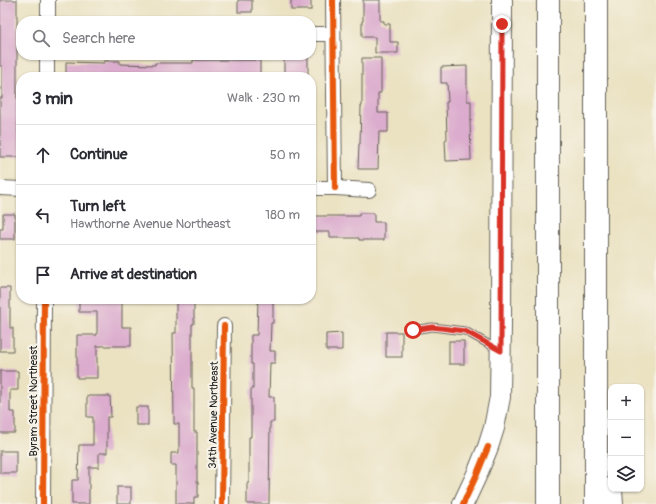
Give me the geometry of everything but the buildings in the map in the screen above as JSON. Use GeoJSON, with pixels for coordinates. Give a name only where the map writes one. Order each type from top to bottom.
{"type":"FeatureCollection","features":[{"type":"Feature","properties":{"kind":"highway"},"geometry":{"type":"LineString","coordinates":[[548,0],[548,504]]}},
{"type":"Feature","properties":{"kind":"highway"},"geometry":{"type":"LineString","coordinates":[[596,0],[596,504]]}},
{"type":"Feature","properties":{"kind":"highway"},"geometry":{"type":"LineString","coordinates":[[596,237],[609,347],[611,456]]}},
{"type":"Feature","properties":{"kind":"highway"},"geometry":{"type":"LineString","coordinates":[[542,504],[548,454]]}},
{"type":"Feature","properties":{"kind":"highway"},"geometry":{"type":"LineString","coordinates":[[611,492],[612,504]]}},
{"type":"Feature","properties":{"kind":"main road"},"geometry":{"type":"LineString","coordinates":[[463,504],[488,448],[494,428],[500,397],[502,0]]}},
{"type":"Feature","properties":{"kind":"street"},"geometry":{"type":"LineString","coordinates":[[48,0],[48,16]]}},
{"type":"Feature","properties":{"kind":"street"},"geometry":{"type":"LineString","coordinates":[[333,0],[336,188]]}},
{"type":"Feature","properties":{"kind":"street"},"geometry":{"type":"LineString","coordinates":[[316,34],[333,34]]}},
{"type":"Feature","properties":{"kind":"street"},"geometry":{"type":"LineString","coordinates":[[47,72],[48,60]]}},
{"type":"Feature","properties":{"kind":"street"},"geometry":{"type":"LineString","coordinates":[[0,188],[16,189]]}},
{"type":"Feature","properties":{"kind":"street"},"geometry":{"type":"LineString","coordinates":[[316,188],[369,190]]}},
{"type":"Feature","properties":{"kind":"street","name":"Byram Street Northeast"},"geometry":{"type":"LineString","coordinates":[[43,504],[44,304]]}},
{"type":"Feature","properties":{"kind":"street","name":"34th Avenue Northeast"},"geometry":{"type":"LineString","coordinates":[[222,504],[224,326]]}},
{"type":"Feature","properties":{"kind":"lane"},"geometry":{"type":"LineString","coordinates":[[413,330],[432,327],[465,331],[501,351]]}},
{"type":"Feature","properties":{"kind":"cycle path"},"geometry":{"type":"LineString","coordinates":[[333,0],[335,188]]}},
{"type":"Feature","properties":{"kind":"cycle path"},"geometry":{"type":"LineString","coordinates":[[43,504],[44,304]]}},
{"type":"Feature","properties":{"kind":"cycle path"},"geometry":{"type":"LineString","coordinates":[[222,504],[224,326]]}},
{"type":"Feature","properties":{"kind":"cycle path"},"geometry":{"type":"LineString","coordinates":[[463,504],[488,447]]}},
{"type":"Feature","properties":{"kind":"route"},"geometry":{"type":"LineString","coordinates":[[413,330],[432,327],[465,331],[501,351],[502,24]]}}]}
